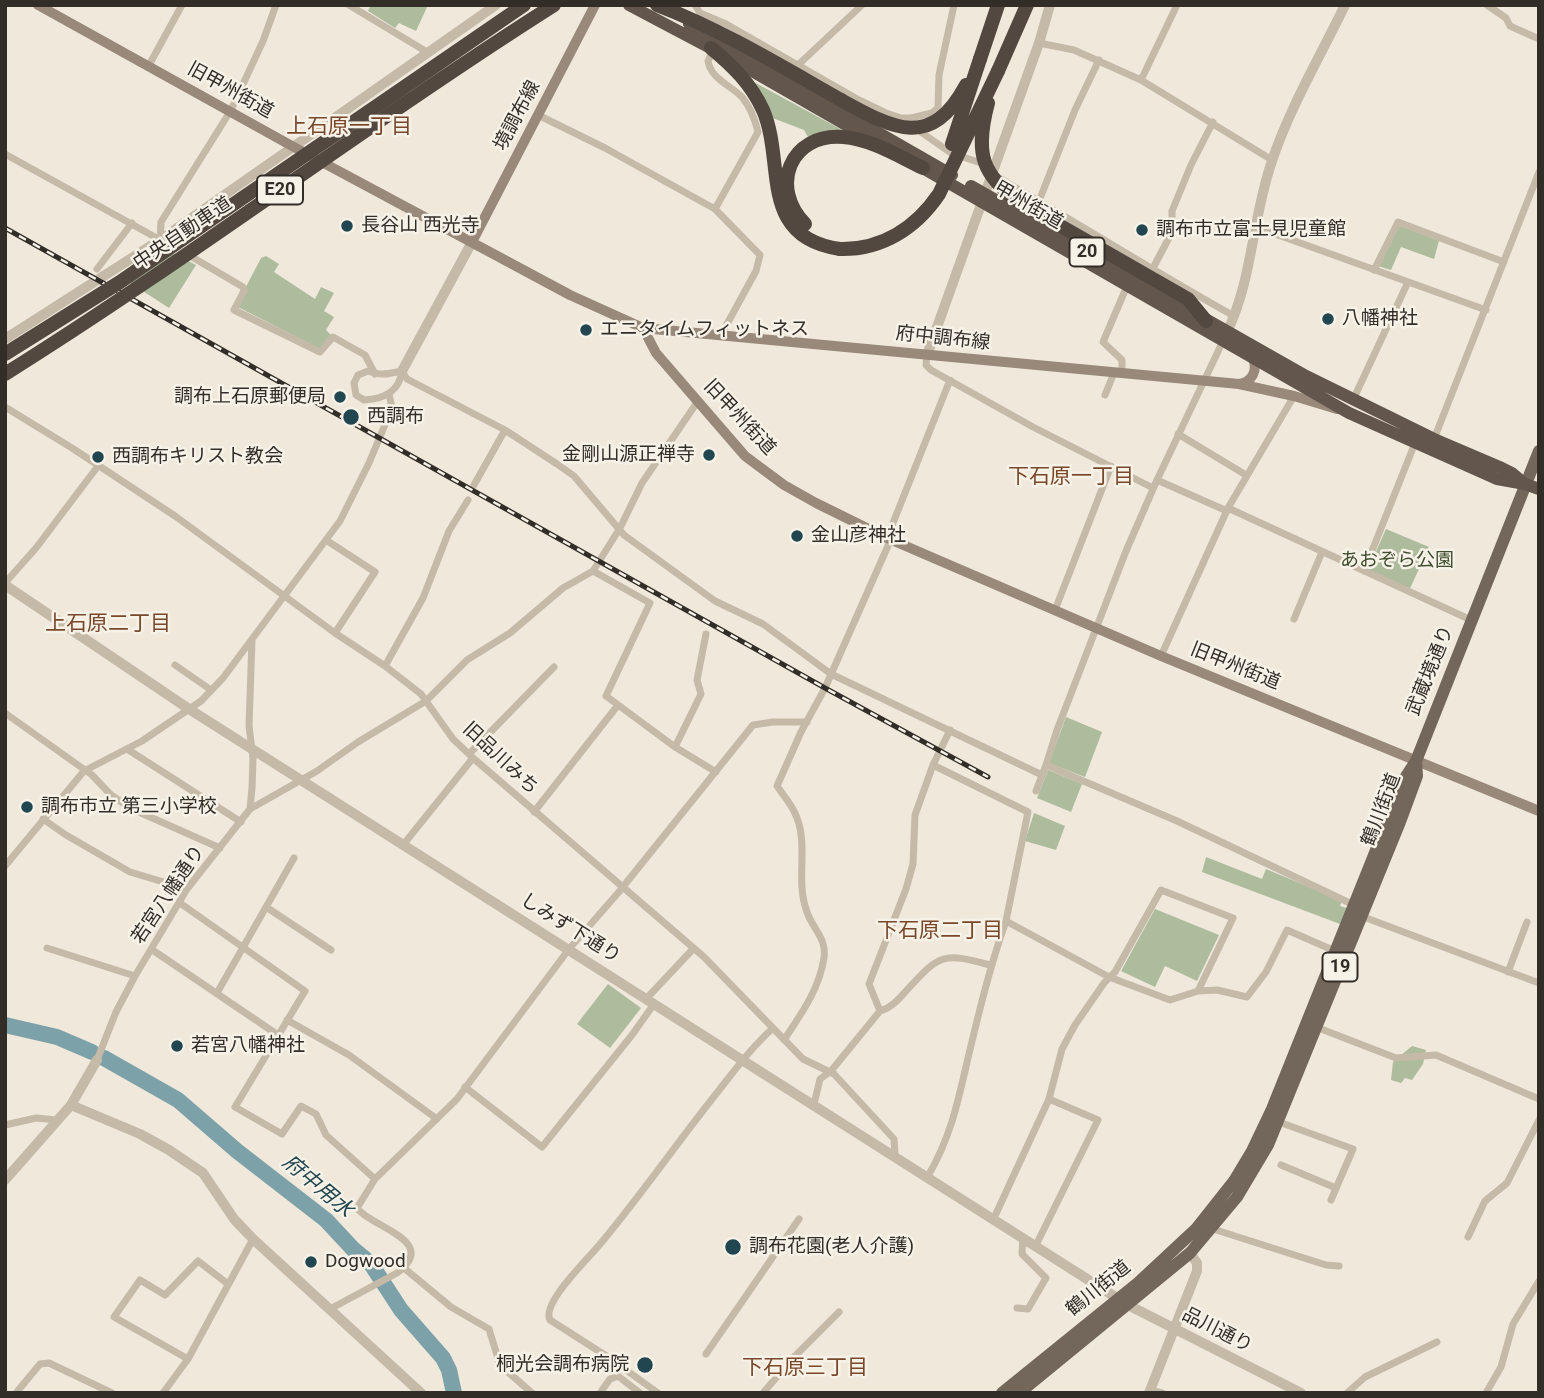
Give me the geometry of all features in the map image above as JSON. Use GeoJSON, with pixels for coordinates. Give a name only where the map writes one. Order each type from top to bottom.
{"type":"FeatureCollection","features":[{"type":"Feature","properties":{"kind":"highway"},"geometry":{"type":"LineString","coordinates":[[471,40],[516,5]]}},
{"type":"Feature","properties":{"kind":"highway","name":"中央自動車道"},"geometry":{"type":"LineString","coordinates":[[5,354],[182,240],[524,5]]}},
{"type":"Feature","properties":{"kind":"highway","name":"甲州街道"},"geometry":{"type":"LineString","coordinates":[[629,5],[1206,321],[1253,358],[1349,413],[1497,479],[1525,484]]}},
{"type":"Feature","properties":{"kind":"highway"},"geometry":{"type":"LineString","coordinates":[[656,5],[733,39],[889,125],[912,128],[941,119],[956,104],[980,59]]}},
{"type":"Feature","properties":{"kind":"highway","name":"甲州街道"},"geometry":{"type":"LineString","coordinates":[[656,5],[984,198],[1127,286],[1353,400],[1502,468],[1525,484],[1539,489]]}},
{"type":"Feature","properties":{"kind":"highway"},"geometry":{"type":"LineString","coordinates":[[712,49],[745,80],[762,110],[771,139],[776,190],[784,212],[808,238],[826,247],[841,245],[884,232],[911,215],[926,199],[938,179],[967,105],[999,5]]}},
{"type":"Feature","properties":{"kind":"highway"},"geometry":{"type":"LineString","coordinates":[[1011,38],[1021,5]]}},
{"type":"Feature","properties":{"kind":"highway"},"geometry":{"type":"LineString","coordinates":[[923,168],[855,138],[828,137],[805,145],[790,164],[787,189],[790,203],[800,218],[810,228],[841,245],[864,247],[886,241],[908,228],[926,212],[939,194],[1027,5]]}},
{"type":"Feature","properties":{"kind":"highway","name":"中央自動車道"},"geometry":{"type":"LineString","coordinates":[[5,374],[113,305],[468,60],[553,6]]}},
{"type":"Feature","properties":{"kind":"highway"},"geometry":{"type":"LineString","coordinates":[[998,71],[984,116],[981,141],[983,161],[992,179],[1024,205],[1188,299],[1206,321]]}},
{"type":"Feature","properties":{"kind":"main road","name":"旧甲州街道"},"geometry":{"type":"LineString","coordinates":[[38,5],[292,146],[570,295],[643,327],[656,353],[745,456],[816,503],[889,538],[1161,656],[1539,811]]}},
{"type":"Feature","properties":{"kind":"main road","name":"境調布線"},"geometry":{"type":"LineString","coordinates":[[472,242],[595,5]]}},
{"type":"Feature","properties":{"kind":"main road","name":"府中調布線"},"geometry":{"type":"LineString","coordinates":[[643,327],[1239,384],[1294,396],[1349,413]]}},
{"type":"Feature","properties":{"kind":"main road"},"geometry":{"type":"LineString","coordinates":[[1239,384],[1252,377],[1255,367],[1253,358]]}},
{"type":"Feature","properties":{"kind":"main road"},"geometry":{"type":"LineString","coordinates":[[1525,484],[1539,451]]}},
{"type":"Feature","properties":{"kind":"main road","name":"武蔵境通り"},"geometry":{"type":"LineString","coordinates":[[1416,761],[1525,484]]}},
{"type":"Feature","properties":{"kind":"main road","name":"鶴川街道"},"geometry":{"type":"LineString","coordinates":[[1002,1393],[1190,1253],[1213,1229],[1248,1180],[1279,1122],[1405,778],[1416,761]]}},
{"type":"Feature","properties":{"kind":"main road","name":"鶴川街道"},"geometry":{"type":"LineString","coordinates":[[1020,1393],[1123,1302],[1214,1209],[1245,1164],[1272,1109],[1335,951],[1357,911]]}},
{"type":"Feature","properties":{"kind":"street"},"geometry":{"type":"LineString","coordinates":[[148,66],[182,5]]}},
{"type":"Feature","properties":{"kind":"street"},"geometry":{"type":"LineString","coordinates":[[160,240],[161,222],[231,110],[263,41],[276,5]]}},
{"type":"Feature","properties":{"kind":"street"},"geometry":{"type":"LineString","coordinates":[[349,5],[427,52]]}},
{"type":"Feature","properties":{"kind":"street"},"geometry":{"type":"LineString","coordinates":[[5,339],[160,240],[496,5]]}},
{"type":"Feature","properties":{"kind":"street"},"geometry":{"type":"LineString","coordinates":[[695,5],[700,13],[726,24],[859,100],[901,118],[951,153],[994,169],[1039,201],[1234,316]]}},
{"type":"Feature","properties":{"kind":"street"},"geometry":{"type":"LineString","coordinates":[[798,65],[862,5]]}},
{"type":"Feature","properties":{"kind":"street"},"geometry":{"type":"LineString","coordinates":[[901,118],[922,117],[938,108],[939,75],[954,5]]}},
{"type":"Feature","properties":{"kind":"street"},"geometry":{"type":"LineString","coordinates":[[1050,5],[1039,43],[927,355],[926,365],[1033,427],[1111,466],[1227,510],[1471,621]]}},
{"type":"Feature","properties":{"kind":"street"},"geometry":{"type":"LineString","coordinates":[[1141,80],[1177,5]]}},
{"type":"Feature","properties":{"kind":"street"},"geometry":{"type":"LineString","coordinates":[[1036,791],[1056,730],[1126,551],[1234,316],[1248,273],[1272,160],[1345,5]]}},
{"type":"Feature","properties":{"kind":"street"},"geometry":{"type":"LineString","coordinates":[[1487,5],[1506,18],[1510,26],[1539,40]]}},
{"type":"Feature","properties":{"kind":"street"},"geometry":{"type":"LineString","coordinates":[[1039,43],[1074,50],[1141,80],[1272,160]]}},
{"type":"Feature","properties":{"kind":"street"},"geometry":{"type":"LineString","coordinates":[[712,49],[708,61],[711,72],[747,103],[758,132],[715,209]]}},
{"type":"Feature","properties":{"kind":"street"},"geometry":{"type":"LineString","coordinates":[[1039,201],[1075,110],[1100,60]]}},
{"type":"Feature","properties":{"kind":"street"},"geometry":{"type":"LineString","coordinates":[[538,116],[605,148],[715,209],[760,258],[735,313],[721,335]]}},
{"type":"Feature","properties":{"kind":"street"},"geometry":{"type":"LineString","coordinates":[[1152,270],[1172,232],[1172,211],[1213,122]]}},
{"type":"Feature","properties":{"kind":"street"},"geometry":{"type":"LineString","coordinates":[[5,154],[132,223],[243,288],[234,310],[320,352],[333,337],[365,355],[375,373]]}},
{"type":"Feature","properties":{"kind":"street"},"geometry":{"type":"LineString","coordinates":[[1434,439],[1539,172]]}},
{"type":"Feature","properties":{"kind":"street"},"geometry":{"type":"LineString","coordinates":[[1374,270],[1398,222],[1504,262]]}},
{"type":"Feature","properties":{"kind":"street"},"geometry":{"type":"LineString","coordinates":[[97,269],[132,223]]}},
{"type":"Feature","properties":{"kind":"street"},"geometry":{"type":"LineString","coordinates":[[1256,228],[1486,310]]}},
{"type":"Feature","properties":{"kind":"street"},"geometry":{"type":"LineString","coordinates":[[402,371],[386,375],[368,371],[358,375],[354,383],[356,395],[364,400],[393,391],[472,242]]}},
{"type":"Feature","properties":{"kind":"street"},"geometry":{"type":"LineString","coordinates":[[1353,400],[1408,282]]}},
{"type":"Feature","properties":{"kind":"street"},"geometry":{"type":"LineString","coordinates":[[1104,395],[1118,373],[1122,360],[1103,342],[1127,286]]}},
{"type":"Feature","properties":{"kind":"street"},"geometry":{"type":"LineString","coordinates":[[402,371],[406,378],[419,386],[505,430],[574,476],[624,535],[715,601],[763,624],[831,674],[1042,775]]}},
{"type":"Feature","properties":{"kind":"street"},"geometry":{"type":"LineString","coordinates":[[5,866],[84,771],[127,749],[189,709],[211,690],[253,639],[344,513],[392,408],[393,391],[386,375]]}},
{"type":"Feature","properties":{"kind":"street"},"geometry":{"type":"LineString","coordinates":[[784,1040],[812,997],[824,961],[825,949],[823,938],[810,919],[803,900],[800,829],[797,818],[777,786],[831,674],[889,538],[950,380]]}},
{"type":"Feature","properties":{"kind":"street"},"geometry":{"type":"LineString","coordinates":[[1161,656],[1227,510],[1294,396]]}},
{"type":"Feature","properties":{"kind":"street"},"geometry":{"type":"LineString","coordinates":[[250,809],[426,701],[467,660],[510,632],[563,587],[593,571],[620,528],[642,483],[698,401]]}},
{"type":"Feature","properties":{"kind":"street","name":"旧品川みち"},"geometry":{"type":"LineString","coordinates":[[5,407],[200,533],[421,694],[453,739],[471,756],[712,964],[803,1059],[831,1071],[894,1139],[895,1156]]}},
{"type":"Feature","properties":{"kind":"street"},"geometry":{"type":"LineString","coordinates":[[474,485],[505,430]]}},
{"type":"Feature","properties":{"kind":"street"},"geometry":{"type":"LineString","coordinates":[[1178,434],[1246,475]]}},
{"type":"Feature","properties":{"kind":"street"},"geometry":{"type":"LineString","coordinates":[[1364,571],[1415,443]]}},
{"type":"Feature","properties":{"kind":"street"},"geometry":{"type":"LineString","coordinates":[[5,584],[98,466]]}},
{"type":"Feature","properties":{"kind":"street"},"geometry":{"type":"LineString","coordinates":[[1055,610],[1111,466]]}},
{"type":"Feature","properties":{"kind":"street"},"geometry":{"type":"LineString","coordinates":[[385,666],[423,598],[450,531],[468,500]]}},
{"type":"Feature","properties":{"kind":"street"},"geometry":{"type":"LineString","coordinates":[[326,540],[375,572],[335,633]]}},
{"type":"Feature","properties":{"kind":"street"},"geometry":{"type":"LineString","coordinates":[[1294,619],[1322,552]]}},
{"type":"Feature","properties":{"kind":"street"},"geometry":{"type":"LineString","coordinates":[[593,571],[650,603],[606,696],[675,747],[716,772]]}},
{"type":"Feature","properties":{"kind":"street","name":"しみず下通り"},"geometry":{"type":"LineString","coordinates":[[5,584],[189,709],[1036,1244],[1123,1302]]}},
{"type":"Feature","properties":{"kind":"street"},"geometry":{"type":"LineString","coordinates":[[675,747],[701,694],[697,680],[706,634]]}},
{"type":"Feature","properties":{"kind":"street"},"geometry":{"type":"LineString","coordinates":[[250,809],[253,758],[250,748],[250,651],[253,639]]}},
{"type":"Feature","properties":{"kind":"street"},"geometry":{"type":"LineString","coordinates":[[175,666],[211,690]]}},
{"type":"Feature","properties":{"kind":"street"},"geometry":{"type":"LineString","coordinates":[[403,845],[471,756],[554,667]]}},
{"type":"Feature","properties":{"kind":"street"},"geometry":{"type":"LineString","coordinates":[[534,812],[618,705]]}},
{"type":"Feature","properties":{"kind":"street"},"geometry":{"type":"LineString","coordinates":[[5,713],[92,775],[111,794],[132,809],[220,848]]}},
{"type":"Feature","properties":{"kind":"street"},"geometry":{"type":"LineString","coordinates":[[330,1309],[404,1268],[410,1254],[402,1236],[373,1222],[357,1208],[375,1179],[437,1119],[465,1087],[569,949],[622,888],[753,725],[807,722]]}},
{"type":"Feature","properties":{"kind":"street"},"geometry":{"type":"LineString","coordinates":[[880,1011],[869,984],[913,864],[915,815],[933,765],[950,730]]}},
{"type":"Feature","properties":{"kind":"street"},"geometry":{"type":"LineString","coordinates":[[127,749],[241,822]]}},
{"type":"Feature","properties":{"kind":"street"},"geometry":{"type":"LineString","coordinates":[[928,1176],[943,1151],[959,1105],[990,965],[1006,921],[1028,812],[933,765]]}},
{"type":"Feature","properties":{"kind":"street"},"geometry":{"type":"LineString","coordinates":[[1046,765],[1177,821],[1357,911],[1539,984]]}},
{"type":"Feature","properties":{"kind":"street","name":"若宮八幡通り"},"geometry":{"type":"LineString","coordinates":[[97,1060],[116,1012],[187,889],[250,809]]}},
{"type":"Feature","properties":{"kind":"street"},"geometry":{"type":"LineString","coordinates":[[43,819],[130,872],[187,889]]}},
{"type":"Feature","properties":{"kind":"street"},"geometry":{"type":"LineString","coordinates":[[217,993],[294,858]]}},
{"type":"Feature","properties":{"kind":"street"},"geometry":{"type":"LineString","coordinates":[[994,1219],[1049,1099],[1062,1049],[1075,1025],[1138,934],[1161,890],[1233,918],[1198,991]]}},
{"type":"Feature","properties":{"kind":"street"},"geometry":{"type":"LineString","coordinates":[[180,903],[305,991],[235,1107],[282,1133],[301,1107],[316,1114],[326,1135],[375,1179]]}},
{"type":"Feature","properties":{"kind":"street"},"geometry":{"type":"LineString","coordinates":[[266,907],[331,950]]}},
{"type":"Feature","properties":{"kind":"street"},"geometry":{"type":"LineString","coordinates":[[1006,921],[1109,977],[1170,1000],[1198,991],[1217,990],[1247,997],[1266,972],[1287,930],[1335,951]]}},
{"type":"Feature","properties":{"kind":"street"},"geometry":{"type":"LineString","coordinates":[[1508,972],[1527,922]]}},
{"type":"Feature","properties":{"kind":"street"},"geometry":{"type":"LineString","coordinates":[[47,948],[135,976]]}},
{"type":"Feature","properties":{"kind":"street"},"geometry":{"type":"LineString","coordinates":[[151,949],[278,1035]]}},
{"type":"Feature","properties":{"kind":"street"},"geometry":{"type":"LineString","coordinates":[[465,1087],[542,1147],[632,1035],[650,1001],[693,949]]}},
{"type":"Feature","properties":{"kind":"street"},"geometry":{"type":"LineString","coordinates":[[814,1104],[820,1079],[831,1071],[880,1011],[897,1002],[919,977],[943,958],[959,957],[990,965]]}},
{"type":"Feature","properties":{"kind":"street"},"geometry":{"type":"LineString","coordinates":[[287,1020],[349,1055],[437,1119]]}},
{"type":"Feature","properties":{"kind":"street"},"geometry":{"type":"LineString","coordinates":[[1316,1027],[1396,1058],[1436,1055],[1539,1099]]}},
{"type":"Feature","properties":{"kind":"street"},"geometry":{"type":"LineString","coordinates":[[658,1393],[608,1357],[550,1321],[548,1310],[558,1293],[620,1221],[667,1155],[743,1060],[772,1029]]}},
{"type":"Feature","properties":{"kind":"street"},"geometry":{"type":"LineString","coordinates":[[5,1180],[71,1105],[97,1060]]}},
{"type":"Feature","properties":{"kind":"street"},"geometry":{"type":"LineString","coordinates":[[1036,1244],[1098,1120],[1049,1099]]}},
{"type":"Feature","properties":{"kind":"street"},"geometry":{"type":"LineString","coordinates":[[71,1105],[140,1134],[203,1173],[234,1219],[253,1239],[421,1393]]}},
{"type":"Feature","properties":{"kind":"street"},"geometry":{"type":"LineString","coordinates":[[5,1125],[36,1118],[57,1120]]}},
{"type":"Feature","properties":{"kind":"street"},"geometry":{"type":"LineString","coordinates":[[1468,1237],[1485,1201],[1507,1183],[1539,1120]]}},
{"type":"Feature","properties":{"kind":"street"},"geometry":{"type":"LineString","coordinates":[[1279,1122],[1353,1149],[1331,1200]]}},
{"type":"Feature","properties":{"kind":"street"},"geometry":{"type":"LineString","coordinates":[[1281,1165],[1336,1188]]}},
{"type":"Feature","properties":{"kind":"street"},"geometry":{"type":"LineString","coordinates":[[706,1354],[799,1219]]}},
{"type":"Feature","properties":{"kind":"street"},"geometry":{"type":"LineString","coordinates":[[1213,1229],[1326,1265],[1339,1266]]}},
{"type":"Feature","properties":{"kind":"street"},"geometry":{"type":"LineString","coordinates":[[1017,1308],[1028,1309],[1046,1278],[1022,1254],[1023,1237]]}},
{"type":"Feature","properties":{"kind":"street"},"geometry":{"type":"LineString","coordinates":[[163,1393],[188,1359],[253,1239]]}},
{"type":"Feature","properties":{"kind":"street"},"geometry":{"type":"LineString","coordinates":[[1162,1393],[1149,1391],[1197,1271],[1197,1264],[1190,1253]]}},
{"type":"Feature","properties":{"kind":"street"},"geometry":{"type":"LineString","coordinates":[[188,1359],[114,1317],[140,1280],[165,1295],[198,1261],[228,1284]]}},
{"type":"Feature","properties":{"kind":"street"},"geometry":{"type":"LineString","coordinates":[[404,1268],[451,1307],[489,1329],[500,1365],[533,1393]]}},
{"type":"Feature","properties":{"kind":"street"},"geometry":{"type":"LineString","coordinates":[[1486,1393],[1500,1367],[1513,1324],[1539,1281]]}},
{"type":"Feature","properties":{"kind":"street","name":"品川通り"},"geometry":{"type":"LineString","coordinates":[[1123,1302],[1301,1393]]}},
{"type":"Feature","properties":{"kind":"street"},"geometry":{"type":"LineString","coordinates":[[1528,1302],[1539,1306]]}},
{"type":"Feature","properties":{"kind":"street"},"geometry":{"type":"LineString","coordinates":[[763,1393],[839,1312]]}},
{"type":"Feature","properties":{"kind":"street"},"geometry":{"type":"LineString","coordinates":[[1348,1393],[1365,1377],[1437,1342]]}},
{"type":"Feature","properties":{"kind":"street"},"geometry":{"type":"LineString","coordinates":[[16,1393],[40,1364],[49,1363],[112,1393]]}},
{"type":"Feature","properties":{"kind":"street"},"geometry":{"type":"LineString","coordinates":[[600,1393],[610,1379],[618,1376],[640,1393]]}},
{"type":"Feature","properties":{"kind":"green space"},"geometry":{"type":"Polygon","coordinates":[[[371,5],[428,5],[416,31],[399,23],[395,28],[368,11],[371,5]]]}},
{"type":"Feature","properties":{"kind":"green space"},"geometry":{"type":"Polygon","coordinates":[[[754,82],[842,130],[808,137],[804,130],[770,117],[754,82]]]}},
{"type":"Feature","properties":{"kind":"green space"},"geometry":{"type":"Polygon","coordinates":[[[1400,225],[1439,241],[1434,259],[1401,247],[1391,270],[1378,266],[1400,225]]]}},
{"type":"Feature","properties":{"kind":"green space"},"geometry":{"type":"Polygon","coordinates":[[[159,246],[196,265],[169,308],[118,275],[159,246]]]}},
{"type":"Feature","properties":{"kind":"green space"},"geometry":{"type":"Polygon","coordinates":[[[266,256],[279,264],[274,272],[315,299],[321,287],[334,293],[324,311],[334,317],[326,330],[333,337],[322,350],[236,306],[261,258],[266,256]]]}},
{"type":"Feature","properties":{"kind":"green space","name":"あおぞら公園"},"geometry":{"type":"Polygon","coordinates":[[[1386,529],[1429,547],[1408,593],[1366,574],[1386,529]]]}},
{"type":"Feature","properties":{"kind":"green space"},"geometry":{"type":"Polygon","coordinates":[[[1066,717],[1102,732],[1085,777],[1049,763],[1066,717]]]}},
{"type":"Feature","properties":{"kind":"green space"},"geometry":{"type":"Polygon","coordinates":[[[1048,770],[1082,784],[1071,812],[1037,798],[1048,770]]]}},
{"type":"Feature","properties":{"kind":"green space"},"geometry":{"type":"Polygon","coordinates":[[[1034,813],[1065,826],[1056,850],[1025,841],[1034,813]]]}},
{"type":"Feature","properties":{"kind":"green space"},"geometry":{"type":"Polygon","coordinates":[[[1206,857],[1262,879],[1266,869],[1342,901],[1340,906],[1347,908],[1340,924],[1202,872],[1206,857]]]}},
{"type":"Feature","properties":{"kind":"green space"},"geometry":{"type":"Polygon","coordinates":[[[1155,909],[1219,935],[1197,981],[1165,966],[1155,987],[1121,971],[1155,909]]]}},
{"type":"Feature","properties":{"kind":"green space"},"geometry":{"type":"Polygon","coordinates":[[[608,984],[641,1008],[610,1048],[577,1024],[608,984]]]}},
{"type":"Feature","properties":{"kind":"green space"},"geometry":{"type":"Polygon","coordinates":[[[1412,1046],[1426,1050],[1423,1064],[1412,1080],[1405,1078],[1401,1083],[1391,1080],[1393,1062],[1412,1046]]]}},
{"type":"Feature","properties":{"kind":"waterway","name":"府中用水"},"geometry":{"type":"LineString","coordinates":[[5,1025],[57,1037],[92,1052]]}},
{"type":"Feature","properties":{"kind":"waterway","name":"府中用水"},"geometry":{"type":"LineString","coordinates":[[104,1058],[178,1100],[237,1151],[326,1220],[371,1264],[401,1310],[443,1358],[449,1370],[454,1393]]}},
{"type":"Feature","properties":{"kind":"railway"},"geometry":{"type":"LineString","coordinates":[[5,228],[988,777]]}},
{"type":"Feature","properties":{"kind":"place","name":"長谷山 西光寺"},"geometry":{"type":"Point","coordinates":[347,226]}},
{"type":"Feature","properties":{"kind":"place","name":"調布市立富士見児童館"},"geometry":{"type":"Point","coordinates":[1142,230]}},
{"type":"Feature","properties":{"kind":"place","name":"八幡神社"},"geometry":{"type":"Point","coordinates":[1328,319]}},
{"type":"Feature","properties":{"kind":"place","name":"エニタイムフィットネス"},"geometry":{"type":"Point","coordinates":[586,330]}},
{"type":"Feature","properties":{"kind":"place","name":"調布上石原郵便局"},"geometry":{"type":"Point","coordinates":[340,397]}},
{"type":"Feature","properties":{"kind":"place","name":"西調布"},"geometry":{"type":"Point","coordinates":[351,417]}},
{"type":"Feature","properties":{"kind":"place","name":"金剛山源正禅寺"},"geometry":{"type":"Point","coordinates":[709,455]}},
{"type":"Feature","properties":{"kind":"place","name":"西調布キリスト教会"},"geometry":{"type":"Point","coordinates":[98,457]}},
{"type":"Feature","properties":{"kind":"place","name":"金山彦神社"},"geometry":{"type":"Point","coordinates":[797,536]}},
{"type":"Feature","properties":{"kind":"place","name":"調布市立 第三小学校"},"geometry":{"type":"Point","coordinates":[27,807]}},
{"type":"Feature","properties":{"kind":"place","name":"若宮八幡神社"},"geometry":{"type":"Point","coordinates":[177,1046]}},
{"type":"Feature","properties":{"kind":"place","name":"調布花園(老人介護)"},"geometry":{"type":"Point","coordinates":[733,1247]}},
{"type":"Feature","properties":{"kind":"place","name":"Dogwood"},"geometry":{"type":"Point","coordinates":[311,1262]}},
{"type":"Feature","properties":{"kind":"place","name":"桐光会調布病院"},"geometry":{"type":"Point","coordinates":[645,1365]}},
{"type":"Feature","properties":{"kind":"district","name":"上石原一丁目"},"geometry":{"type":"Point","coordinates":[349,128]}},
{"type":"Feature","properties":{"kind":"district","name":"下石原一丁目"},"geometry":{"type":"Point","coordinates":[1071,478]}},
{"type":"Feature","properties":{"kind":"district","name":"上石原二丁目"},"geometry":{"type":"Point","coordinates":[108,625]}},
{"type":"Feature","properties":{"kind":"district","name":"下石原二丁目"},"geometry":{"type":"Point","coordinates":[940,932]}},
{"type":"Feature","properties":{"kind":"district","name":"下石原三丁目"},"geometry":{"type":"Point","coordinates":[805,1369]}}]}
